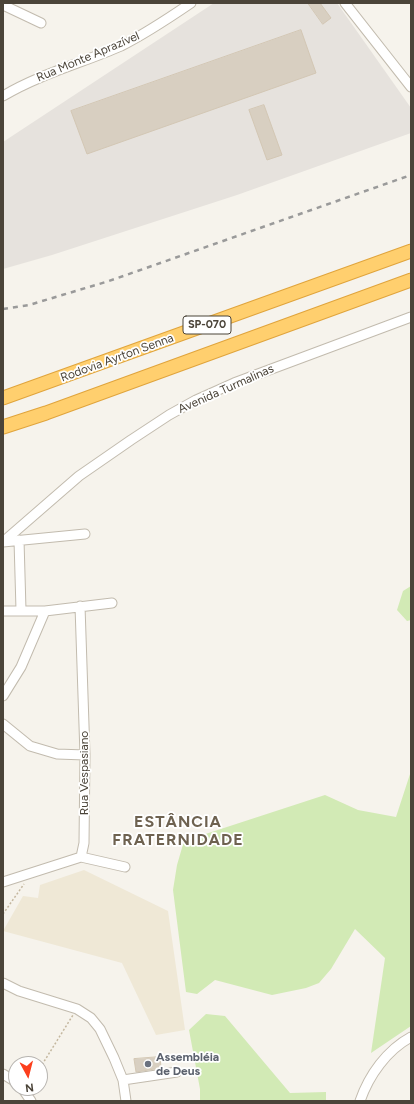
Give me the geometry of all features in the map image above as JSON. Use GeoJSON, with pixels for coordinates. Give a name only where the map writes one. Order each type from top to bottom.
{"type":"FeatureCollection","features":[{"type":"Feature","properties":{"kind":"highway","name":"Rodovia Ayrton Senna"},"geometry":{"type":"LineString","coordinates":[[3,398],[411,251]]}},
{"type":"Feature","properties":{"kind":"highway","name":"SP-070"},"geometry":{"type":"LineString","coordinates":[[3,427],[46,413],[411,280]]}},
{"type":"Feature","properties":{"kind":"street","name":"Rua Monte Aprazível"},"geometry":{"type":"LineString","coordinates":[[3,96],[32,81],[122,45],[145,33],[191,3]]}},
{"type":"Feature","properties":{"kind":"street"},"geometry":{"type":"LineString","coordinates":[[345,3],[411,87]]}},
{"type":"Feature","properties":{"kind":"street"},"geometry":{"type":"LineString","coordinates":[[3,5],[41,23]]}},
{"type":"Feature","properties":{"kind":"street","name":"Avenida Turmalinas"},"geometry":{"type":"LineString","coordinates":[[3,542],[79,476],[153,426],[196,400],[241,380],[411,317]]}},
{"type":"Feature","properties":{"kind":"street"},"geometry":{"type":"LineString","coordinates":[[3,542],[85,534]]}},
{"type":"Feature","properties":{"kind":"street"},"geometry":{"type":"LineString","coordinates":[[19,540],[21,610]]}},
{"type":"Feature","properties":{"kind":"street"},"geometry":{"type":"LineString","coordinates":[[3,611],[45,611],[112,603]]}},
{"type":"Feature","properties":{"kind":"street","name":"Rua Vespasiano"},"geometry":{"type":"LineString","coordinates":[[80,606],[85,755],[84,830],[81,857]]}},
{"type":"Feature","properties":{"kind":"street"},"geometry":{"type":"LineString","coordinates":[[3,696],[21,667],[45,611]]}},
{"type":"Feature","properties":{"kind":"street"},"geometry":{"type":"LineString","coordinates":[[3,724],[30,746],[57,754],[85,755]]}},
{"type":"Feature","properties":{"kind":"street"},"geometry":{"type":"LineString","coordinates":[[3,882],[81,857],[125,866]]}},
{"type":"Feature","properties":{"kind":"street"},"geometry":{"type":"LineString","coordinates":[[3,983],[19,991],[77,1009],[91,1018],[100,1029],[123,1080],[126,1101]]}},
{"type":"Feature","properties":{"kind":"street"},"geometry":{"type":"LineString","coordinates":[[360,1101],[374,1071],[399,1043],[411,1037]]}},
{"type":"Feature","properties":{"kind":"street"},"geometry":{"type":"LineString","coordinates":[[123,1080],[177,1072]]}},
{"type":"Feature","properties":{"kind":"path"},"geometry":{"type":"LineString","coordinates":[[3,914],[32,873]]}},
{"type":"Feature","properties":{"kind":"path"},"geometry":{"type":"LineString","coordinates":[[48,1056],[77,1009]]}},
{"type":"Feature","properties":{"kind":"shaded area"},"geometry":{"type":"Polygon","coordinates":[[[214,3],[337,3],[411,108],[411,133],[237,195],[52,255],[3,269],[3,142],[214,3]]]}},
{"type":"Feature","properties":{"kind":"shaded area"},"geometry":{"type":"Polygon","coordinates":[[[84,870],[168,911],[185,1030],[156,1035],[122,963],[3,931],[23,896],[38,898],[40,885],[84,870]]]}},
{"type":"Feature","properties":{"kind":"green space"},"geometry":{"type":"Polygon","coordinates":[[[411,586],[411,620],[407,621],[397,610],[403,591],[411,586]]]}},
{"type":"Feature","properties":{"kind":"green space"},"geometry":{"type":"Polygon","coordinates":[[[411,771],[411,1026],[371,1053],[385,958],[355,929],[331,969],[319,983],[306,988],[272,995],[215,980],[197,994],[186,992],[173,890],[177,865],[184,841],[325,795],[358,810],[396,817],[411,771]]]}},
{"type":"Feature","properties":{"kind":"green space"},"geometry":{"type":"Polygon","coordinates":[[[206,1014],[225,1016],[290,1093],[326,1092],[326,1101],[200,1101],[200,1089],[189,1030],[206,1014]]]}},
{"type":"Feature","properties":{"kind":"building"},"geometry":{"type":"Polygon","coordinates":[[[308,3],[320,3],[331,18],[323,24],[308,3]]]}},
{"type":"Feature","properties":{"kind":"building"},"geometry":{"type":"Polygon","coordinates":[[[301,30],[316,73],[87,154],[71,111],[301,30]]]}},
{"type":"Feature","properties":{"kind":"building"},"geometry":{"type":"Polygon","coordinates":[[[264,105],[282,155],[267,160],[249,110],[264,105]]]}},
{"type":"Feature","properties":{"kind":"building","name":"Assembléia de Deus"},"geometry":{"type":"Polygon","coordinates":[[[160,1057],[161,1068],[136,1072],[134,1059],[160,1057]]]}},
{"type":"Feature","properties":{"kind":"railway"},"geometry":{"type":"LineString","coordinates":[[3,309],[29,305],[109,281],[411,175]]}},
{"type":"Feature","properties":{"kind":"place","name":"Assembléia de Deus"},"geometry":{"type":"Point","coordinates":[148,1064]}},
{"type":"Feature","properties":{"kind":"district","name":"ESTÂNCIA FRATERNIDADE"},"geometry":{"type":"Point","coordinates":[178,831]}}]}
